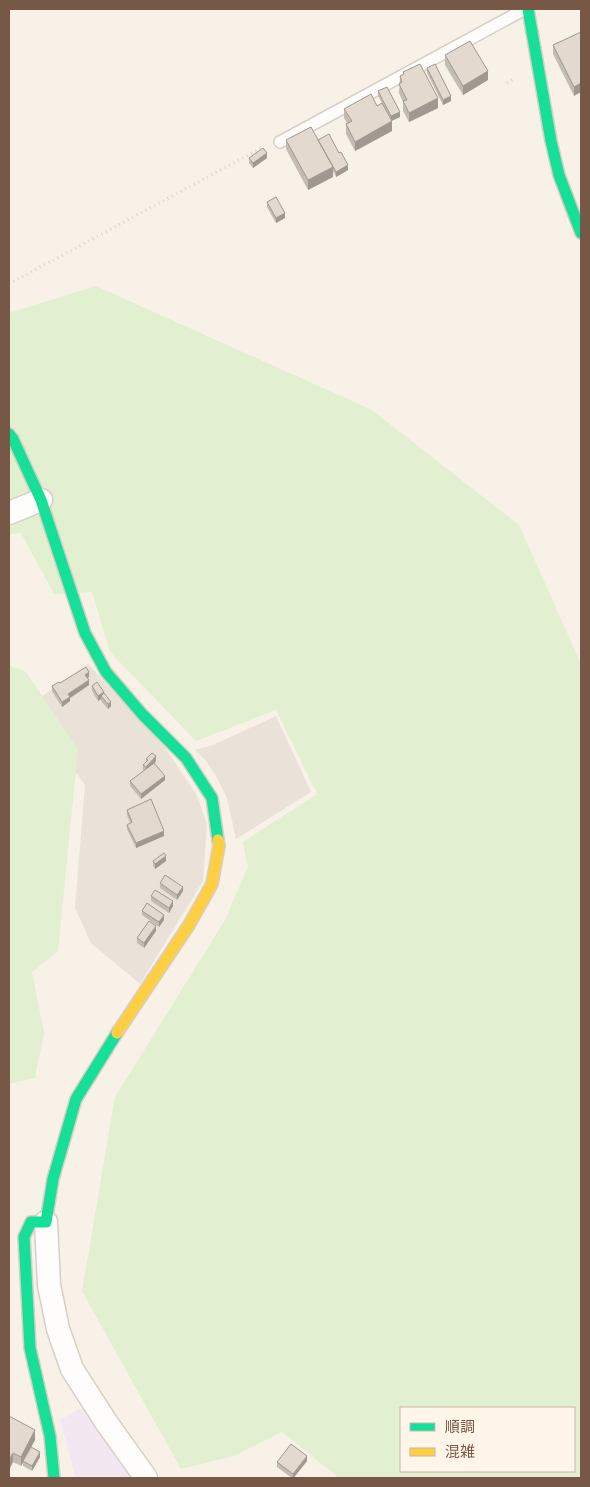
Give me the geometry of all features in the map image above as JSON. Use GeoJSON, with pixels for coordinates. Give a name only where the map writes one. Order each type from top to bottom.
{"type":"FeatureCollection","features":[{"type":"Feature","properties":{"kind":"street"},"geometry":{"type":"LineString","coordinates":[[527,9],[559,175],[581,233]]}},
{"type":"Feature","properties":{"kind":"street"},"geometry":{"type":"LineString","coordinates":[[9,434],[41,500],[85,632],[106,672],[143,715],[186,758],[212,798],[219,846],[212,884],[189,925],[110,1043],[76,1099],[53,1179],[46,1222],[49,1285],[58,1329],[72,1369],[106,1422],[146,1478]]}},
{"type":"Feature","properties":{"kind":"street"},"geometry":{"type":"LineString","coordinates":[[9,513],[41,500]]}},
{"type":"Feature","properties":{"kind":"street"},"geometry":{"type":"LineString","coordinates":[[46,1222],[31,1222],[24,1237],[24,1247],[30,1348],[50,1436],[54,1478]]}},
{"type":"Feature","properties":{"kind":"lane"},"geometry":{"type":"LineString","coordinates":[[280,142],[527,9]]}},
{"type":"Feature","properties":{"kind":"path"},"geometry":{"type":"LineString","coordinates":[[9,284],[274,141],[280,142]]}},
{"type":"Feature","properties":{"kind":"shaded area"},"geometry":{"type":"Polygon","coordinates":[[[88,664],[166,749],[196,794],[207,824],[203,881],[140,984],[91,943],[75,908],[85,785],[28,706],[88,664]]]}},
{"type":"Feature","properties":{"kind":"shaded area"},"geometry":{"type":"Polygon","coordinates":[[[276,716],[311,792],[236,839],[227,798],[206,761],[195,750],[213,745],[276,716]]]}},
{"type":"Feature","properties":{"kind":"shaded area"},"geometry":{"type":"Polygon","coordinates":[[[82,1408],[131,1478],[76,1478],[60,1420],[82,1408]]]}},
{"type":"Feature","properties":{"kind":"green space"},"geometry":{"type":"Polygon","coordinates":[[[96,286],[372,410],[519,525],[581,664],[581,1478],[339,1478],[282,1432],[234,1456],[181,1469],[82,1291],[115,1097],[225,920],[248,867],[243,842],[317,794],[276,710],[196,741],[110,652],[92,592],[54,594],[21,533],[9,534],[9,313],[96,286]]]}},
{"type":"Feature","properties":{"kind":"green space"},"geometry":{"type":"Polygon","coordinates":[[[9,665],[26,672],[78,749],[58,951],[32,972],[44,1033],[35,1078],[9,1084],[9,665]]]}},
{"type":"Feature","properties":{"kind":"building"},"geometry":{"type":"Polygon","coordinates":[[[581,32],[581,83],[574,87],[553,45],[581,32]]]}},
{"type":"Feature","properties":{"kind":"building"},"geometry":{"type":"Polygon","coordinates":[[[470,41],[488,71],[463,86],[445,55],[470,41]]]}},
{"type":"Feature","properties":{"kind":"building"},"geometry":{"type":"Polygon","coordinates":[[[420,64],[438,98],[409,113],[403,101],[407,100],[399,84],[402,82],[400,76],[404,74],[403,72],[420,64]]]}},
{"type":"Feature","properties":{"kind":"building"},"geometry":{"type":"Polygon","coordinates":[[[435,64],[451,96],[443,100],[427,68],[435,64]]]}},
{"type":"Feature","properties":{"kind":"building"},"geometry":{"type":"Polygon","coordinates":[[[387,87],[400,112],[391,116],[378,91],[387,87]]]}},
{"type":"Feature","properties":{"kind":"building"},"geometry":{"type":"Polygon","coordinates":[[[371,94],[377,106],[382,103],[392,121],[355,142],[346,124],[352,121],[344,109],[371,94]]]}},
{"type":"Feature","properties":{"kind":"building"},"geometry":{"type":"Polygon","coordinates":[[[311,127],[333,167],[308,180],[286,140],[311,127]]]}},
{"type":"Feature","properties":{"kind":"building"},"geometry":{"type":"Polygon","coordinates":[[[329,134],[348,165],[336,172],[318,140],[329,134]]]}},
{"type":"Feature","properties":{"kind":"building"},"geometry":{"type":"Polygon","coordinates":[[[263,148],[267,153],[253,163],[249,158],[263,148]]]}},
{"type":"Feature","properties":{"kind":"building"},"geometry":{"type":"Polygon","coordinates":[[[276,197],[285,213],[276,218],[267,202],[276,197]]]}},
{"type":"Feature","properties":{"kind":"building"},"geometry":{"type":"Polygon","coordinates":[[[86,667],[89,672],[85,675],[89,680],[68,694],[70,697],[62,702],[52,686],[86,667]]]}},
{"type":"Feature","properties":{"kind":"building"},"geometry":{"type":"Polygon","coordinates":[[[97,682],[104,692],[98,696],[92,686],[97,682]]]}},
{"type":"Feature","properties":{"kind":"building"},"geometry":{"type":"Polygon","coordinates":[[[104,693],[111,702],[108,704],[101,696],[104,693]]]}},
{"type":"Feature","properties":{"kind":"building"},"geometry":{"type":"Polygon","coordinates":[[[152,753],[156,756],[146,767],[143,765],[152,753]]]}},
{"type":"Feature","properties":{"kind":"building"},"geometry":{"type":"Polygon","coordinates":[[[154,763],[165,776],[141,794],[130,781],[154,763]]]}},
{"type":"Feature","properties":{"kind":"building"},"geometry":{"type":"Polygon","coordinates":[[[151,799],[164,831],[136,843],[127,825],[132,822],[127,810],[151,799]]]}},
{"type":"Feature","properties":{"kind":"building"},"geometry":{"type":"Polygon","coordinates":[[[164,853],[166,856],[155,864],[153,861],[164,853]]]}},
{"type":"Feature","properties":{"kind":"building"},"geometry":{"type":"Polygon","coordinates":[[[165,875],[183,887],[177,895],[160,883],[165,875]]]}},
{"type":"Feature","properties":{"kind":"building"},"geometry":{"type":"Polygon","coordinates":[[[155,890],[173,901],[169,908],[151,896],[155,890]]]}},
{"type":"Feature","properties":{"kind":"building"},"geometry":{"type":"Polygon","coordinates":[[[147,903],[164,915],[159,922],[142,911],[147,903]]]}},
{"type":"Feature","properties":{"kind":"building"},"geometry":{"type":"Polygon","coordinates":[[[149,921],[156,926],[144,943],[137,938],[149,921]]]}},
{"type":"Feature","properties":{"kind":"building"},"geometry":{"type":"Polygon","coordinates":[[[9,1416],[35,1430],[21,1457],[13,1453],[9,1460],[9,1416]]]}},
{"type":"Feature","properties":{"kind":"building"},"geometry":{"type":"Polygon","coordinates":[[[291,1444],[307,1456],[293,1474],[277,1462],[291,1444]]]}},
{"type":"Feature","properties":{"kind":"building"},"geometry":{"type":"Polygon","coordinates":[[[31,1447],[40,1452],[32,1466],[23,1461],[31,1447]]]}},
{"type":"Feature","properties":{"kind":"traffic: fast"},"geometry":{"type":"LineString","coordinates":[[528,9],[551,141],[559,175],[581,233]]}},
{"type":"Feature","properties":{"kind":"traffic: fast"},"geometry":{"type":"LineString","coordinates":[[9,434],[41,500],[85,633],[106,672],[143,715],[186,758],[212,798],[218,840]]}},
{"type":"Feature","properties":{"kind":"traffic: fast"},"geometry":{"type":"LineString","coordinates":[[54,1478],[50,1436],[30,1348],[24,1237],[31,1222],[46,1222],[53,1179],[76,1099],[117,1033]]}},
{"type":"Feature","properties":{"kind":"traffic: slow"},"geometry":{"type":"LineString","coordinates":[[117,1033],[189,925],[212,884],[219,846],[218,840]]}}]}
